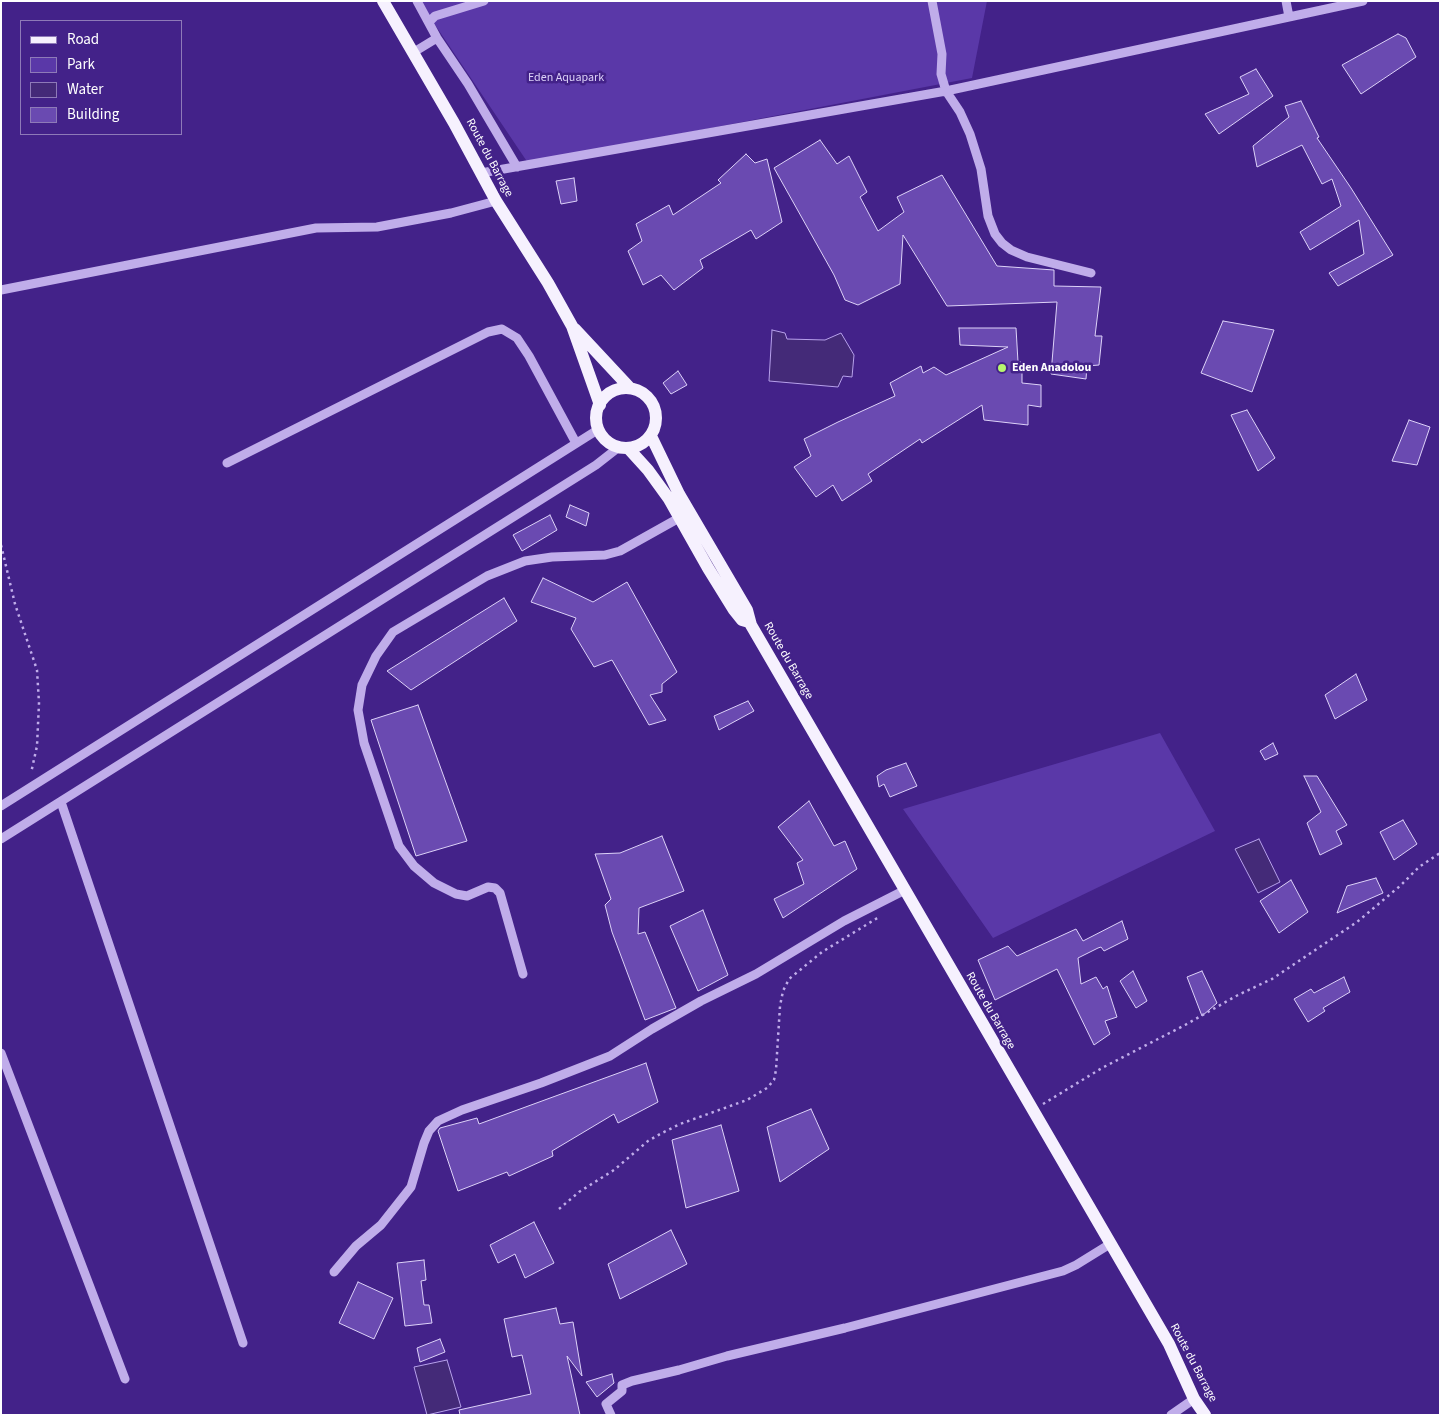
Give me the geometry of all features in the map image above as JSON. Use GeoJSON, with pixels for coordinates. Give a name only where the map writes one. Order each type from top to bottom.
{"type":"FeatureCollection","features":[{"type":"Feature","properties":{"kind":"main road","name":"Route du Barrage"},"geometry":{"type":"LineString","coordinates":[[383,1],[414,52],[496,201],[548,283],[572,326],[600,405],[597,410],[596,421],[599,429],[609,443],[623,448],[656,481],[731,606],[742,620],[750,622]]}},
{"type":"Feature","properties":{"kind":"main road","name":"Route du Barrage"},"geometry":{"type":"LineString","coordinates":[[572,326],[630,388],[634,388],[647,395],[653,404],[657,415],[656,426],[651,436],[679,494],[747,610],[750,622],[1168,1344],[1194,1399],[1205,1415]]}},
{"type":"Feature","properties":{"kind":"main road"},"geometry":{"type":"LineString","coordinates":[[600,405],[602,400],[612,391],[630,388]]}},
{"type":"Feature","properties":{"kind":"main road"},"geometry":{"type":"LineString","coordinates":[[623,448],[641,444],[651,436]]}},
{"type":"Feature","properties":{"kind":"street"},"geometry":{"type":"LineString","coordinates":[[417,1],[437,38],[468,84],[517,167]]}},
{"type":"Feature","properties":{"kind":"street"},"geometry":{"type":"LineString","coordinates":[[429,22],[435,16],[484,1]]}},
{"type":"Feature","properties":{"kind":"street"},"geometry":{"type":"LineString","coordinates":[[932,1],[942,54],[941,74],[946,91],[960,112],[970,134],[981,169],[988,216],[995,234],[1011,250],[1027,257],[1091,273]]}},
{"type":"Feature","properties":{"kind":"street"},"geometry":{"type":"LineString","coordinates":[[1286,1],[1289,17]]}},
{"type":"Feature","properties":{"kind":"street"},"geometry":{"type":"LineString","coordinates":[[481,173],[946,91],[1363,1]]}},
{"type":"Feature","properties":{"kind":"street"},"geometry":{"type":"LineString","coordinates":[[414,52],[437,38]]}},
{"type":"Feature","properties":{"kind":"street"},"geometry":{"type":"LineString","coordinates":[[1,290],[316,228],[377,227],[452,213],[496,201]]}},
{"type":"Feature","properties":{"kind":"street"},"geometry":{"type":"LineString","coordinates":[[227,463],[488,332],[502,329],[517,338],[529,356],[576,443]]}},
{"type":"Feature","properties":{"kind":"street"},"geometry":{"type":"LineString","coordinates":[[1,806],[599,429]]}},
{"type":"Feature","properties":{"kind":"street"},"geometry":{"type":"LineString","coordinates":[[1,839],[623,448]]}},
{"type":"Feature","properties":{"kind":"street"},"geometry":{"type":"LineString","coordinates":[[523,974],[500,892],[495,888],[488,887],[467,896],[456,894],[434,883],[414,866],[399,846],[364,743],[358,710],[362,686],[376,656],[393,632],[487,576],[525,561],[552,557],[605,555],[620,551],[679,518]]}},
{"type":"Feature","properties":{"kind":"street"},"geometry":{"type":"LineString","coordinates":[[61,802],[243,1342]]}},
{"type":"Feature","properties":{"kind":"street"},"geometry":{"type":"LineString","coordinates":[[334,1272],[356,1246],[381,1225],[411,1187],[426,1137],[438,1121],[462,1110],[541,1083],[610,1056],[701,1001],[756,974],[844,921],[905,890]]}},
{"type":"Feature","properties":{"kind":"street"},"geometry":{"type":"LineString","coordinates":[[1,1053],[125,1379]]}},
{"type":"Feature","properties":{"kind":"street"},"geometry":{"type":"LineString","coordinates":[[611,1415],[606,1404],[622,1391],[622,1386],[632,1380],[679,1370],[1063,1271],[1110,1244]]}},
{"type":"Feature","properties":{"kind":"street"},"geometry":{"type":"LineString","coordinates":[[1171,1415],[1194,1399]]}},
{"type":"Feature","properties":{"kind":"path"},"geometry":{"type":"LineString","coordinates":[[1,545],[15,604],[37,670],[37,746],[28,790]]}},
{"type":"Feature","properties":{"kind":"path"},"geometry":{"type":"LineString","coordinates":[[1033,1111],[1102,1068],[1132,1054],[1279,974],[1357,922],[1400,886],[1419,867],[1440,853]]}},
{"type":"Feature","properties":{"kind":"path"},"geometry":{"type":"LineString","coordinates":[[560,1209],[579,1192],[614,1170],[648,1141],[680,1124],[747,1100],[767,1088],[774,1080],[780,1006],[783,991],[790,979],[822,952],[886,913]]}},
{"type":"Feature","properties":{"kind":"green space","name":"Eden Aquapark"},"geometry":{"type":"Polygon","coordinates":[[[419,1],[987,1],[972,78],[528,163],[419,1]]]}},
{"type":"Feature","properties":{"kind":"green space"},"geometry":{"type":"Polygon","coordinates":[[[1160,733],[1215,831],[993,938],[903,809],[1160,733]]]}},
{"type":"Feature","properties":{"kind":"water"},"geometry":{"type":"Polygon","coordinates":[[[772,330],[785,333],[787,339],[825,340],[841,333],[854,355],[852,377],[843,376],[838,387],[769,381],[772,330]]]}},
{"type":"Feature","properties":{"kind":"water"},"geometry":{"type":"Polygon","coordinates":[[[1259,839],[1280,882],[1258,893],[1235,849],[1259,839]]]}},
{"type":"Feature","properties":{"kind":"water"},"geometry":{"type":"Polygon","coordinates":[[[447,1360],[461,1407],[427,1415],[414,1367],[447,1360]]]}},
{"type":"Feature","properties":{"kind":"building"},"geometry":{"type":"Polygon","coordinates":[[[1398,34],[1406,38],[1416,57],[1361,94],[1342,65],[1398,34]]]}},
{"type":"Feature","properties":{"kind":"building"},"geometry":{"type":"Polygon","coordinates":[[[1256,69],[1273,96],[1219,134],[1205,114],[1249,94],[1240,77],[1256,69]]]}},
{"type":"Feature","properties":{"kind":"building"},"geometry":{"type":"Polygon","coordinates":[[[1301,101],[1319,137],[1317,138],[1393,255],[1338,286],[1329,273],[1364,254],[1359,220],[1310,250],[1300,232],[1341,206],[1332,179],[1322,184],[1302,145],[1257,167],[1253,146],[1289,117],[1285,106],[1301,101]]]}},
{"type":"Feature","properties":{"kind":"building"},"geometry":{"type":"Polygon","coordinates":[[[820,140],[837,164],[849,156],[867,192],[860,197],[878,231],[904,212],[897,197],[942,175],[997,266],[1054,270],[1054,286],[1101,287],[1095,336],[1102,336],[1099,365],[1087,366],[1086,379],[1051,374],[1057,302],[947,306],[903,235],[900,284],[858,305],[845,300],[834,275],[774,168],[820,140]]]}},
{"type":"Feature","properties":{"kind":"building"},"geometry":{"type":"Polygon","coordinates":[[[746,154],[755,163],[767,159],[782,222],[756,239],[751,230],[700,260],[703,268],[674,290],[661,275],[643,285],[628,251],[642,241],[636,224],[669,205],[673,215],[721,183],[718,180],[746,154]]]}},
{"type":"Feature","properties":{"kind":"building"},"geometry":{"type":"Polygon","coordinates":[[[574,178],[577,201],[561,204],[556,181],[574,178]]]}},
{"type":"Feature","properties":{"kind":"building"},"geometry":{"type":"Polygon","coordinates":[[[1223,321],[1274,330],[1252,392],[1201,373],[1223,321]]]}},
{"type":"Feature","properties":{"kind":"building"},"geometry":{"type":"Polygon","coordinates":[[[959,328],[1016,328],[1018,362],[1022,362],[1022,383],[1041,385],[1041,407],[1028,405],[1028,425],[984,420],[982,405],[922,443],[920,439],[868,474],[872,481],[842,501],[833,485],[816,497],[794,467],[811,456],[804,439],[895,396],[890,383],[921,366],[923,373],[934,367],[946,375],[1008,347],[960,345],[959,328]]]}},
{"type":"Feature","properties":{"kind":"building"},"geometry":{"type":"Polygon","coordinates":[[[678,371],[687,385],[671,394],[663,383],[678,371]]]}},
{"type":"Feature","properties":{"kind":"building"},"geometry":{"type":"Polygon","coordinates":[[[1247,410],[1275,458],[1258,471],[1231,415],[1247,410]]]}},
{"type":"Feature","properties":{"kind":"building"},"geometry":{"type":"Polygon","coordinates":[[[1409,420],[1430,427],[1417,465],[1392,461],[1409,420]]]}},
{"type":"Feature","properties":{"kind":"building"},"geometry":{"type":"Polygon","coordinates":[[[570,505],[589,513],[586,526],[566,517],[570,505]]]}},
{"type":"Feature","properties":{"kind":"building"},"geometry":{"type":"Polygon","coordinates":[[[550,515],[557,530],[522,551],[513,535],[550,515]]]}},
{"type":"Feature","properties":{"kind":"building"},"geometry":{"type":"Polygon","coordinates":[[[543,578],[593,602],[627,582],[677,672],[662,684],[662,692],[650,695],[666,720],[649,725],[612,660],[594,667],[571,629],[576,618],[531,602],[543,578]]]}},
{"type":"Feature","properties":{"kind":"building"},"geometry":{"type":"Polygon","coordinates":[[[504,598],[517,621],[411,690],[387,671],[504,598]]]}},
{"type":"Feature","properties":{"kind":"building"},"geometry":{"type":"Polygon","coordinates":[[[1356,674],[1367,700],[1335,719],[1325,695],[1356,674]]]}},
{"type":"Feature","properties":{"kind":"building"},"geometry":{"type":"Polygon","coordinates":[[[748,701],[754,711],[719,730],[714,716],[748,701]]]}},
{"type":"Feature","properties":{"kind":"building"},"geometry":{"type":"Polygon","coordinates":[[[418,705],[467,841],[416,856],[371,720],[418,705]]]}},
{"type":"Feature","properties":{"kind":"building"},"geometry":{"type":"Polygon","coordinates":[[[1273,743],[1278,754],[1265,760],[1260,751],[1273,743]]]}},
{"type":"Feature","properties":{"kind":"building"},"geometry":{"type":"Polygon","coordinates":[[[906,763],[917,786],[890,797],[884,784],[879,787],[877,776],[886,770],[906,763]]]}},
{"type":"Feature","properties":{"kind":"building"},"geometry":{"type":"Polygon","coordinates":[[[1304,776],[1317,776],[1347,825],[1336,831],[1342,844],[1320,855],[1307,823],[1321,812],[1304,776]]]}},
{"type":"Feature","properties":{"kind":"building"},"geometry":{"type":"Polygon","coordinates":[[[809,801],[834,846],[845,841],[857,869],[783,918],[774,899],[804,884],[797,863],[803,860],[778,827],[809,801]]]}},
{"type":"Feature","properties":{"kind":"building"},"geometry":{"type":"Polygon","coordinates":[[[1403,820],[1417,844],[1394,860],[1380,832],[1403,820]]]}},
{"type":"Feature","properties":{"kind":"building"},"geometry":{"type":"Polygon","coordinates":[[[662,836],[684,891],[639,908],[638,934],[645,932],[676,1008],[645,1020],[612,932],[605,905],[611,899],[595,854],[620,853],[662,836]]]}},
{"type":"Feature","properties":{"kind":"building"},"geometry":{"type":"Polygon","coordinates":[[[1376,878],[1383,893],[1337,913],[1347,886],[1376,878]]]}},
{"type":"Feature","properties":{"kind":"building"},"geometry":{"type":"Polygon","coordinates":[[[1291,880],[1308,912],[1279,933],[1260,901],[1291,880]]]}},
{"type":"Feature","properties":{"kind":"building"},"geometry":{"type":"Polygon","coordinates":[[[703,910],[728,975],[698,991],[670,926],[703,910]]]}},
{"type":"Feature","properties":{"kind":"building"},"geometry":{"type":"Polygon","coordinates":[[[1122,921],[1128,939],[1104,951],[1101,947],[1078,958],[1081,984],[1096,977],[1103,989],[1107,986],[1117,1017],[1105,1021],[1110,1034],[1094,1045],[1057,969],[995,1000],[978,960],[1008,946],[1017,956],[1076,929],[1083,941],[1122,921]]]}},
{"type":"Feature","properties":{"kind":"building"},"geometry":{"type":"Polygon","coordinates":[[[1133,971],[1147,1001],[1136,1008],[1120,981],[1133,971]]]}},
{"type":"Feature","properties":{"kind":"building"},"geometry":{"type":"Polygon","coordinates":[[[1202,971],[1217,1003],[1202,1016],[1187,977],[1202,971]]]}},
{"type":"Feature","properties":{"kind":"building"},"geometry":{"type":"Polygon","coordinates":[[[1344,977],[1350,992],[1323,1008],[1325,1011],[1308,1022],[1294,999],[1311,989],[1314,993],[1344,977]]]}},
{"type":"Feature","properties":{"kind":"building"},"geometry":{"type":"Polygon","coordinates":[[[646,1063],[658,1102],[618,1123],[614,1114],[552,1151],[553,1156],[509,1176],[507,1172],[458,1191],[438,1131],[440,1128],[477,1118],[479,1124],[646,1063]]]}},
{"type":"Feature","properties":{"kind":"building"},"geometry":{"type":"Polygon","coordinates":[[[811,1109],[829,1149],[780,1182],[767,1127],[811,1109]]]}},
{"type":"Feature","properties":{"kind":"building"},"geometry":{"type":"Polygon","coordinates":[[[721,1125],[739,1191],[686,1208],[672,1140],[721,1125]]]}},
{"type":"Feature","properties":{"kind":"building"},"geometry":{"type":"Polygon","coordinates":[[[534,1222],[554,1263],[525,1278],[515,1254],[498,1263],[490,1245],[534,1222]]]}},
{"type":"Feature","properties":{"kind":"building"},"geometry":{"type":"Polygon","coordinates":[[[671,1230],[687,1264],[620,1299],[608,1264],[671,1230]]]}},
{"type":"Feature","properties":{"kind":"building"},"geometry":{"type":"Polygon","coordinates":[[[424,1260],[426,1280],[421,1281],[424,1305],[429,1305],[432,1323],[405,1326],[397,1263],[424,1260]]]}},
{"type":"Feature","properties":{"kind":"building"},"geometry":{"type":"Polygon","coordinates":[[[358,1282],[393,1298],[374,1339],[339,1323],[358,1282]]]}},
{"type":"Feature","properties":{"kind":"building"},"geometry":{"type":"Polygon","coordinates":[[[556,1308],[560,1324],[573,1322],[582,1376],[567,1356],[580,1415],[460,1415],[459,1410],[531,1394],[522,1355],[512,1357],[504,1319],[556,1308]]]}},
{"type":"Feature","properties":{"kind":"building"},"geometry":{"type":"Polygon","coordinates":[[[440,1339],[445,1352],[420,1362],[417,1348],[440,1339]]]}},
{"type":"Feature","properties":{"kind":"building"},"geometry":{"type":"Polygon","coordinates":[[[612,1374],[614,1383],[597,1397],[586,1382],[612,1374]]]}},
{"type":"Feature","properties":{"kind":"place","name":"Eden Anadolou"},"geometry":{"type":"Point","coordinates":[1002,368]}}]}
